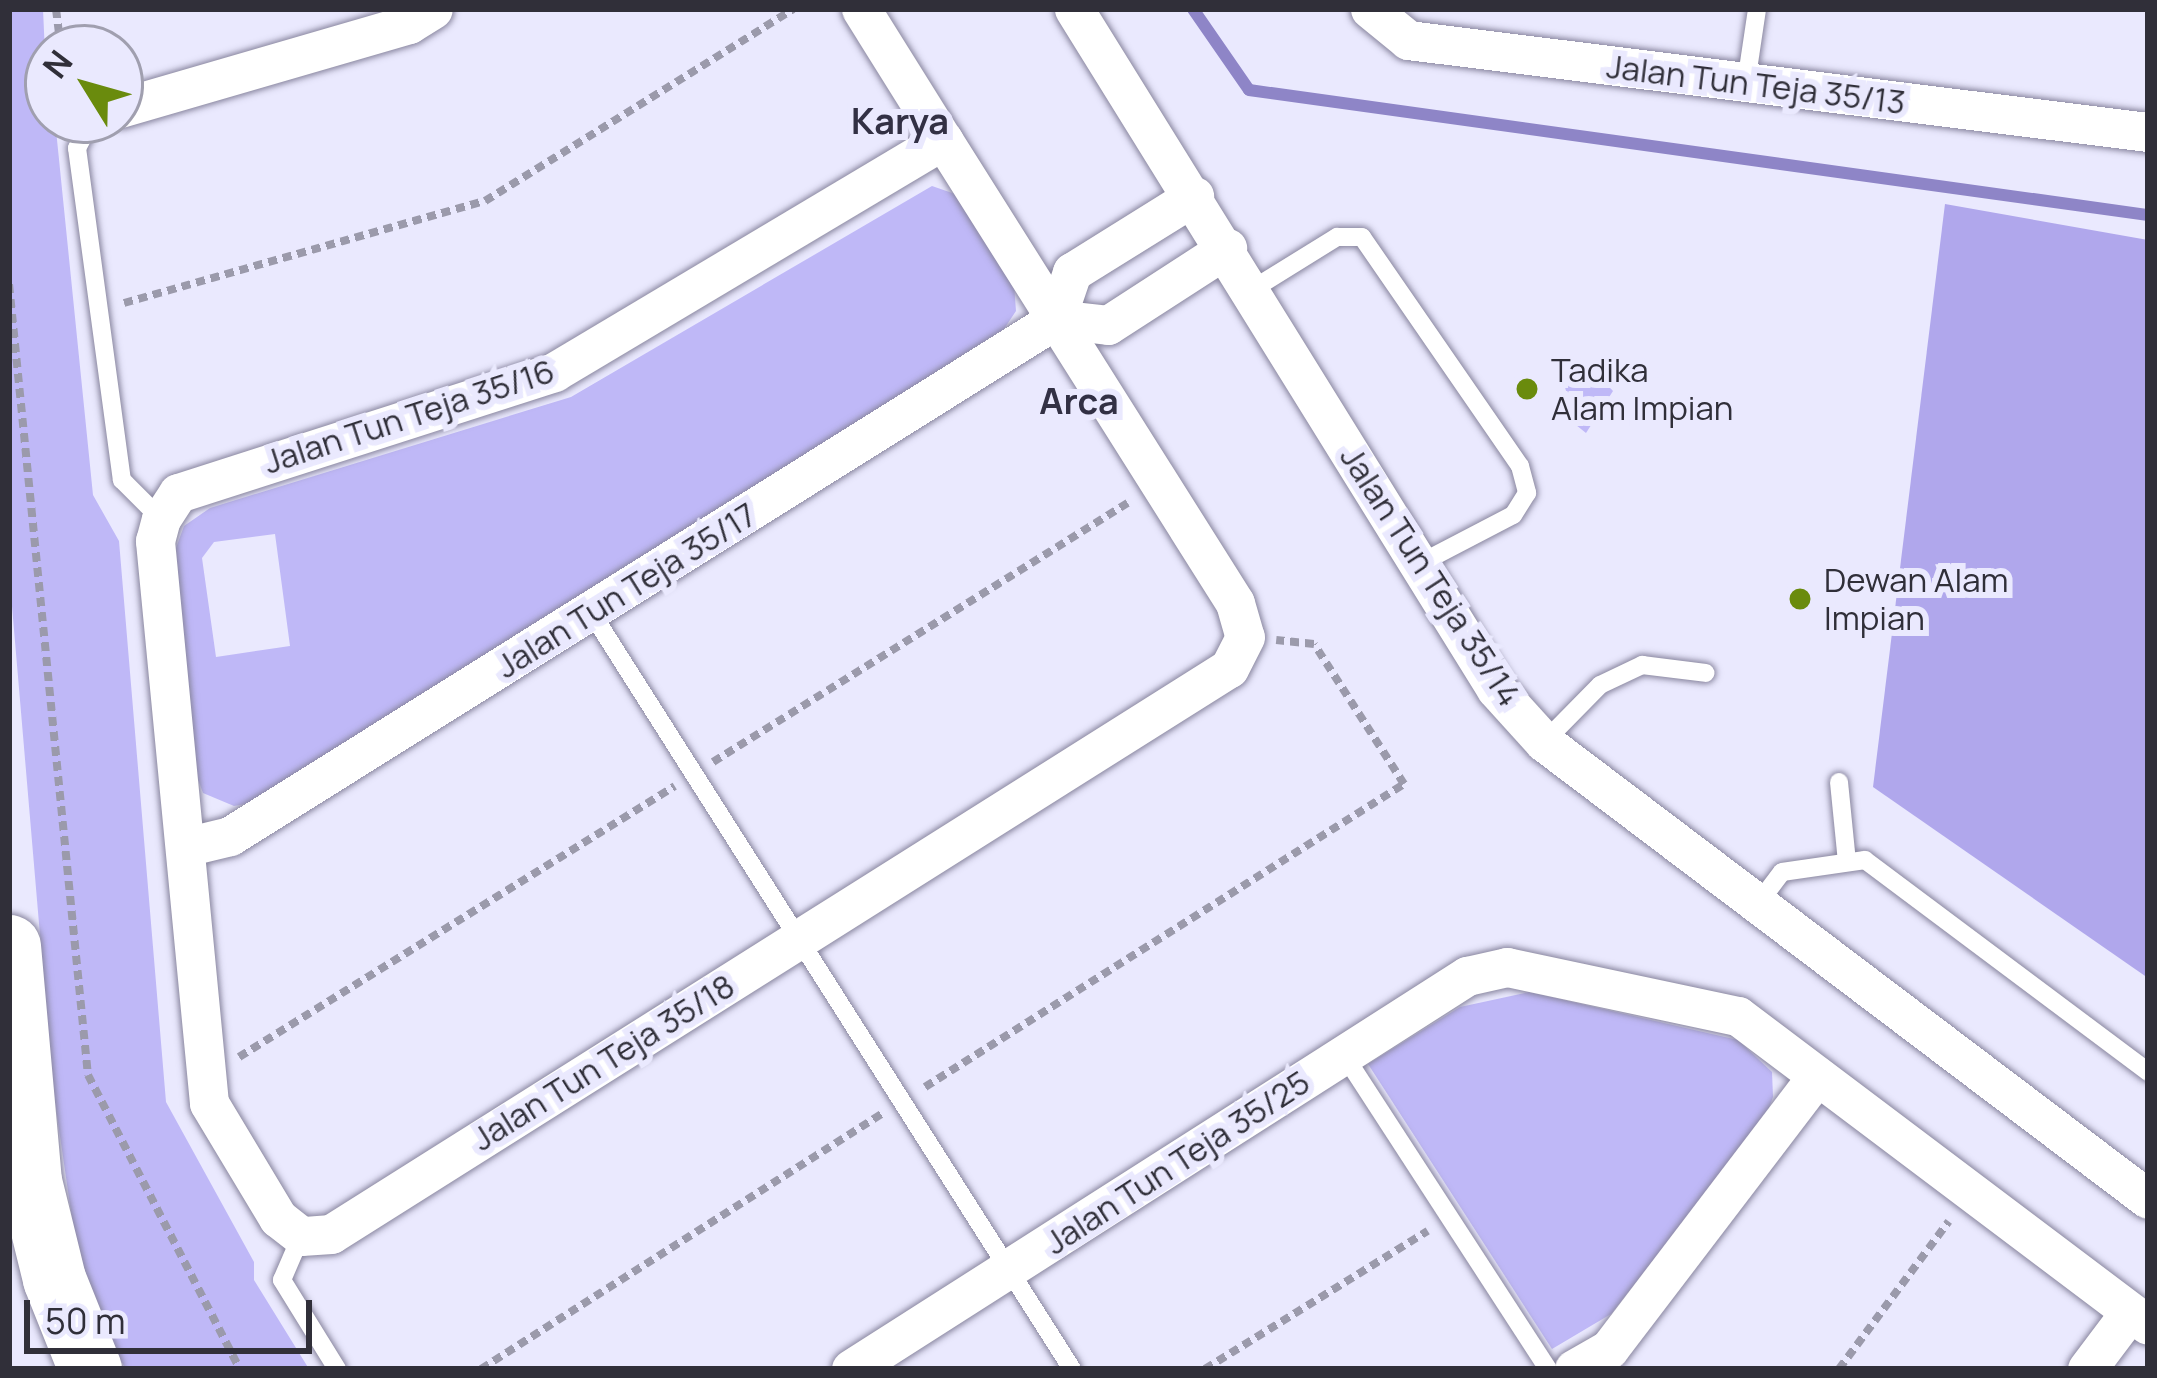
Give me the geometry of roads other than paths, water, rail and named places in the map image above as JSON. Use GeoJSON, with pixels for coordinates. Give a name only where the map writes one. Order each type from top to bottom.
{"type":"FeatureCollection","features":[{"type":"Feature","properties":{"kind":"main road"},"geometry":{"type":"LineString","coordinates":[[9,946],[29,1181],[54,1279],[90,1369]]}},
{"type":"Feature","properties":{"kind":"street"},"geometry":{"type":"LineString","coordinates":[[144,101],[409,25],[433,9]]}},
{"type":"Feature","properties":{"kind":"street"},"geometry":{"type":"LineString","coordinates":[[861,9],[1056,319]]}},
{"type":"Feature","properties":{"kind":"street","name":"Jalan Tun Teja 35/14"},"geometry":{"type":"LineString","coordinates":[[1073,9],[1253,289],[1496,689],[1544,742],[2148,1198]]}},
{"type":"Feature","properties":{"kind":"street","name":"Jalan Tun Teja 35/13"},"geometry":{"type":"LineString","coordinates":[[1371,12],[1408,40],[2148,132]]}},
{"type":"Feature","properties":{"kind":"street","name":"Jalan Tun Teja 35/16"},"geometry":{"type":"LineString","coordinates":[[160,519],[178,493],[554,372],[944,140]]}},
{"type":"Feature","properties":{"kind":"street"},"geometry":{"type":"LineString","coordinates":[[1056,319],[1072,272],[1194,196]]}},
{"type":"Feature","properties":{"kind":"street"},"geometry":{"type":"LineString","coordinates":[[1056,319],[1108,325],[1227,248]]}},
{"type":"Feature","properties":{"kind":"street","name":"Jalan Tun Teja 35/17"},"geometry":{"type":"LineString","coordinates":[[189,846],[230,836],[1056,319]]}},
{"type":"Feature","properties":{"kind":"street","name":"Jalan Tun Teja 35/18"},"geometry":{"type":"LineString","coordinates":[[301,1236],[331,1234],[1229,668],[1245,637],[1235,603],[1056,319]]}},
{"type":"Feature","properties":{"kind":"street"},"geometry":{"type":"LineString","coordinates":[[160,519],[154,542],[189,846],[209,1102],[278,1218],[301,1236]]}},
{"type":"Feature","properties":{"kind":"street","name":"Jalan Tun Teja 35/25"},"geometry":{"type":"LineString","coordinates":[[851,1369],[1467,976],[1508,967],[1738,1016],[1817,1076]]}},
{"type":"Feature","properties":{"kind":"street"},"geometry":{"type":"LineString","coordinates":[[1574,1369],[1609,1349],[1817,1076],[2139,1318],[2087,1369]]}},
{"type":"Feature","properties":{"kind":"lane"},"geometry":{"type":"LineString","coordinates":[[1746,83],[1757,9]]}},
{"type":"Feature","properties":{"kind":"lane"},"geometry":{"type":"LineString","coordinates":[[78,144],[122,480],[160,519]]}},
{"type":"Feature","properties":{"kind":"lane"},"geometry":{"type":"LineString","coordinates":[[1253,289],[1337,237],[1362,237],[1520,466],[1528,493],[1513,515],[1418,564]]}},
{"type":"Feature","properties":{"kind":"lane"},"geometry":{"type":"LineString","coordinates":[[591,612],[1072,1369]]}},
{"type":"Feature","properties":{"kind":"lane"},"geometry":{"type":"LineString","coordinates":[[1544,742],[1600,685],[1642,665],[1706,673]]}},
{"type":"Feature","properties":{"kind":"lane"},"geometry":{"type":"LineString","coordinates":[[1839,782],[1847,862]]}},
{"type":"Feature","properties":{"kind":"lane"},"geometry":{"type":"LineString","coordinates":[[1757,905],[1782,872],[1865,860],[2148,1072]]}},
{"type":"Feature","properties":{"kind":"lane"},"geometry":{"type":"LineString","coordinates":[[1344,1055],[1548,1369]]}},
{"type":"Feature","properties":{"kind":"lane"},"geometry":{"type":"LineString","coordinates":[[301,1236],[282,1280],[337,1369]]}},
{"type":"Feature","properties":{"kind":"waterway"},"geometry":{"type":"LineString","coordinates":[[1193,9],[1249,90],[2148,215]]}},
{"type":"Feature","properties":{"kind":"place","name":"Tadika Alam Impian"},"geometry":{"type":"Point","coordinates":[1527,389]}},
{"type":"Feature","properties":{"kind":"place","name":"Dewan Alam Impian"},"geometry":{"type":"Point","coordinates":[1800,599]}},
{"type":"Feature","properties":{"kind":"district","name":"Karya"},"geometry":{"type":"Point","coordinates":[900,121]}},
{"type":"Feature","properties":{"kind":"district","name":"Arca"},"geometry":{"type":"Point","coordinates":[1079,401]}}]}
